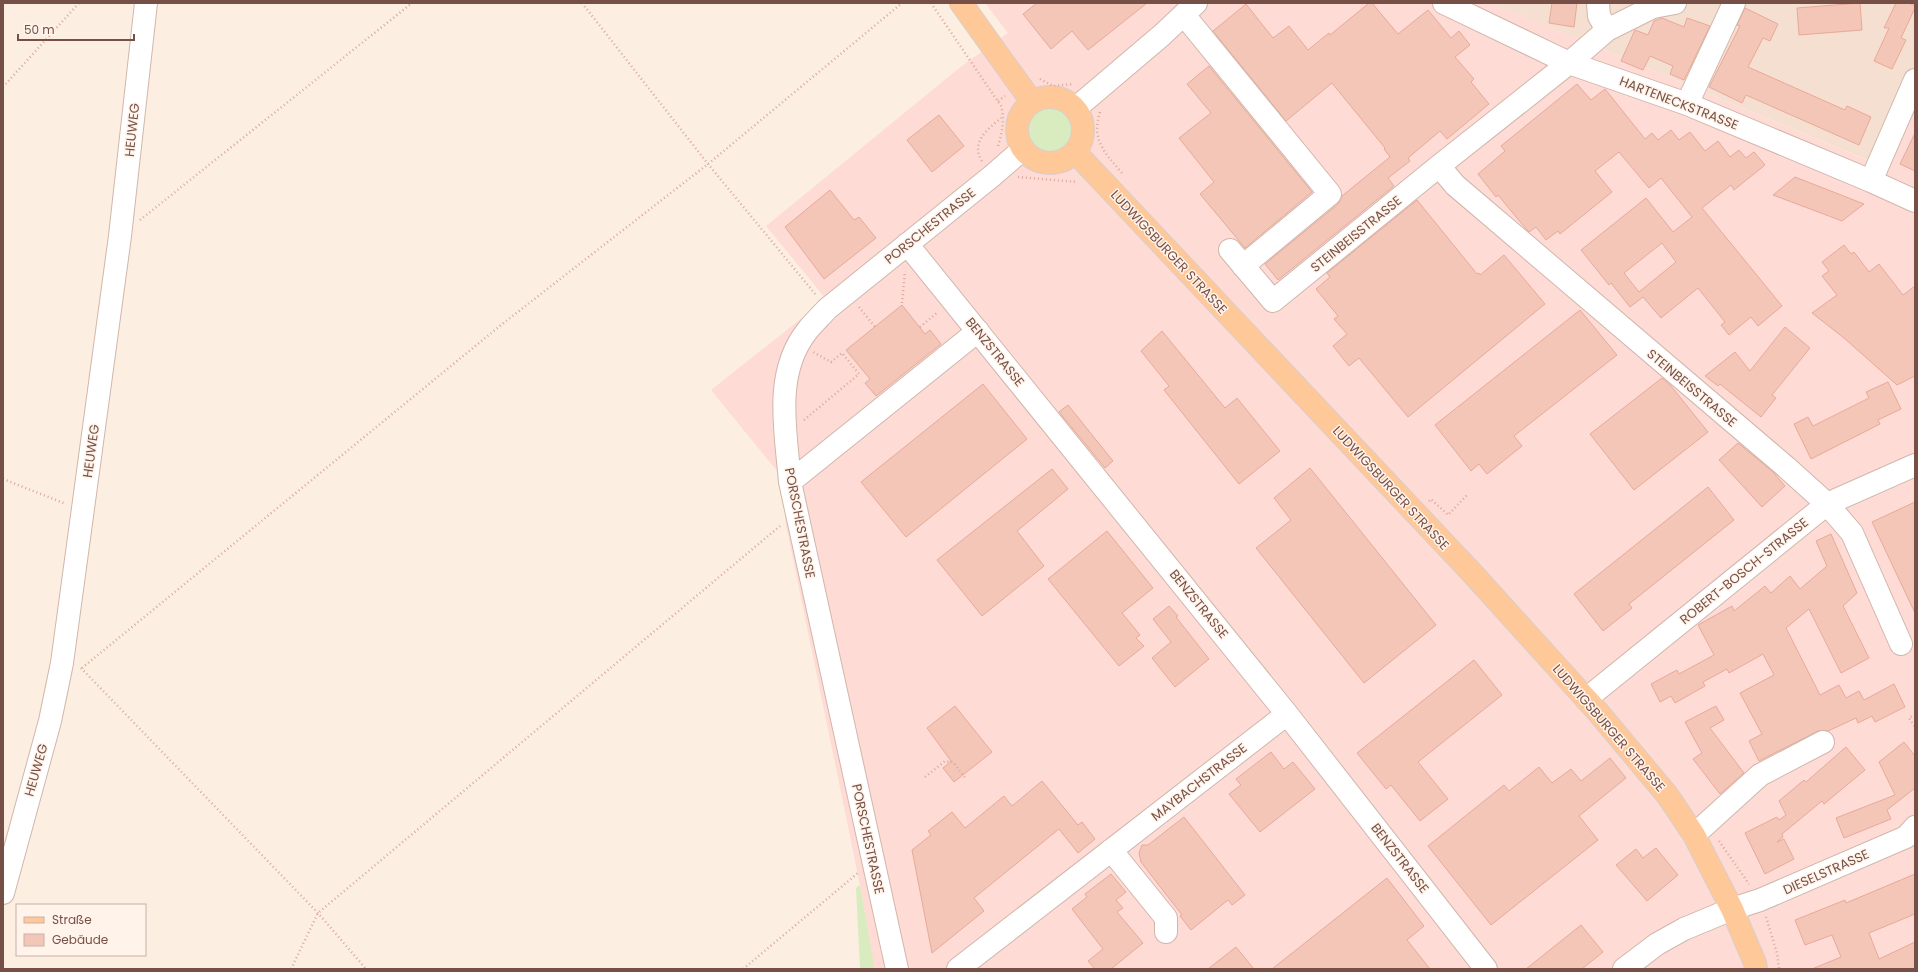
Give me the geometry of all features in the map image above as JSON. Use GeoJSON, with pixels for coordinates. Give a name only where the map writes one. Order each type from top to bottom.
{"type":"FeatureCollection","features":[{"type":"Feature","properties":{"kind":"main road"},"geometry":{"type":"LineString","coordinates":[[961,3],[1032,102]]}},
{"type":"Feature","properties":{"kind":"main road"},"geometry":{"type":"LineString","coordinates":[[1052,97],[1068,102],[1089,104],[1083,123],[1084,133],[1081,143],[1076,152],[1066,160],[1047,163],[1036,160],[1023,149],[1017,133],[1017,124],[1021,113],[1032,102],[1052,97]]}},
{"type":"Feature","properties":{"kind":"main road","name":"LUDWIGSBURGER STRASSE"},"geometry":{"type":"LineString","coordinates":[[1076,152],[1098,160],[1586,699],[1668,796],[1694,835],[1732,909],[1756,963],[1756,969]]}},
{"type":"Feature","properties":{"kind":"street","name":"HEUWEG"},"geometry":{"type":"LineString","coordinates":[[3,893],[50,721],[62,663],[120,236],[146,3]]}},
{"type":"Feature","properties":{"kind":"street","name":"HARTENECKSTRASSE"},"geometry":{"type":"LineString","coordinates":[[1444,3],[1569,63],[1687,104],[1915,201]]}},
{"type":"Feature","properties":{"kind":"street"},"geometry":{"type":"LineString","coordinates":[[1598,3],[1599,16],[1607,30]]}},
{"type":"Feature","properties":{"kind":"street","name":"STEINBEISSTRASSE"},"geometry":{"type":"LineString","coordinates":[[1190,9],[1284,138],[1330,194],[1236,258],[1280,296],[1439,166],[1569,63],[1607,30],[1653,7],[1675,3]]}},
{"type":"Feature","properties":{"kind":"street"},"geometry":{"type":"LineString","coordinates":[[1687,104],[1734,3]]}},
{"type":"Feature","properties":{"kind":"street"},"geometry":{"type":"LineString","coordinates":[[1089,104],[1190,9]]}},
{"type":"Feature","properties":{"kind":"street"},"geometry":{"type":"LineString","coordinates":[[1871,181],[1915,80]]}},
{"type":"Feature","properties":{"kind":"street","name":"PORSCHESTRASSE"},"geometry":{"type":"LineString","coordinates":[[897,969],[796,514],[790,482],[783,411],[786,381],[792,358],[806,332],[827,309],[1023,149]]}},
{"type":"Feature","properties":{"kind":"street","name":"STEINBEISSTRASSE"},"geometry":{"type":"LineString","coordinates":[[1439,166],[1455,185],[1786,467],[1827,504],[1852,534],[1901,644]]}},
{"type":"Feature","properties":{"kind":"street","name":"BENZSTRASSE"},"geometry":{"type":"LineString","coordinates":[[907,244],[1287,714],[1486,969]]}},
{"type":"Feature","properties":{"kind":"street"},"geometry":{"type":"LineString","coordinates":[[790,482],[978,331]]}},
{"type":"Feature","properties":{"kind":"street","name":"ROBERT-BOSCH-STRASSE"},"geometry":{"type":"LineString","coordinates":[[1586,699],[1827,504],[1915,465]]}},
{"type":"Feature","properties":{"kind":"street","name":"MAYBACHSTRASSE"},"geometry":{"type":"LineString","coordinates":[[958,969],[1287,714]]}},
{"type":"Feature","properties":{"kind":"street"},"geometry":{"type":"LineString","coordinates":[[1694,835],[1760,775],[1823,742]]}},
{"type":"Feature","properties":{"kind":"street","name":"DIESELSTRASSE"},"geometry":{"type":"LineString","coordinates":[[1624,969],[1657,944],[1684,929],[1732,909],[1760,900],[1906,837],[1915,827]]}},
{"type":"Feature","properties":{"kind":"street"},"geometry":{"type":"LineString","coordinates":[[1111,850],[1166,918],[1166,932]]}},
{"type":"Feature","properties":{"kind":"path"},"geometry":{"type":"LineString","coordinates":[[3,87],[79,3]]}},
{"type":"Feature","properties":{"kind":"path"},"geometry":{"type":"LineString","coordinates":[[120,236],[412,3]]}},
{"type":"Feature","properties":{"kind":"path"},"geometry":{"type":"LineString","coordinates":[[582,3],[708,164],[827,309]]}},
{"type":"Feature","properties":{"kind":"path"},"geometry":{"type":"LineString","coordinates":[[366,969],[318,912],[82,668],[502,325],[708,164],[902,3]]}},
{"type":"Feature","properties":{"kind":"path"},"geometry":{"type":"LineString","coordinates":[[931,3],[1001,106],[1003,113],[1001,118],[981,137],[977,145],[978,156],[999,170],[1018,176],[1077,182],[1098,160],[1098,118],[1078,83],[1066,86],[1053,86],[1034,75]]}},
{"type":"Feature","properties":{"kind":"path"},"geometry":{"type":"LineString","coordinates":[[902,303],[907,244]]}},
{"type":"Feature","properties":{"kind":"path"},"geometry":{"type":"LineString","coordinates":[[847,292],[875,327]]}},
{"type":"Feature","properties":{"kind":"path"},"geometry":{"type":"LineString","coordinates":[[920,327],[952,300]]}},
{"type":"Feature","properties":{"kind":"path"},"geometry":{"type":"LineString","coordinates":[[785,435],[859,374],[842,353],[831,362],[799,345]]}},
{"type":"Feature","properties":{"kind":"path"},"geometry":{"type":"LineString","coordinates":[[3,479],[83,511]]}},
{"type":"Feature","properties":{"kind":"path"},"geometry":{"type":"LineString","coordinates":[[1428,503],[1431,499],[1448,515],[1467,495]]}},
{"type":"Feature","properties":{"kind":"path"},"geometry":{"type":"LineString","coordinates":[[291,969],[318,912],[796,514]]}},
{"type":"Feature","properties":{"kind":"path"},"geometry":{"type":"LineString","coordinates":[[1915,714],[1909,718],[1915,727]]}},
{"type":"Feature","properties":{"kind":"path"},"geometry":{"type":"LineString","coordinates":[[925,777],[945,761],[953,762],[966,779]]}},
{"type":"Feature","properties":{"kind":"path"},"geometry":{"type":"LineString","coordinates":[[743,969],[873,860]]}},
{"type":"Feature","properties":{"kind":"shaded area"},"geometry":{"type":"Polygon","coordinates":[[[985,3],[1492,3],[1869,161],[1915,83],[1915,969],[874,969],[860,885],[786,525],[782,477],[711,390],[826,299],[766,226],[963,65],[1008,33],[985,3]]]}},
{"type":"Feature","properties":{"kind":"shaded area"},"geometry":{"type":"Polygon","coordinates":[[[1492,3],[1915,3],[1915,83],[1870,161],[1492,3]]]}},
{"type":"Feature","properties":{"kind":"green space"},"geometry":{"type":"Polygon","coordinates":[[[1050,103],[1059,105],[1070,114],[1075,128],[1073,137],[1064,148],[1050,153],[1041,151],[1030,142],[1025,128],[1027,119],[1036,108],[1050,103]]]}},
{"type":"Feature","properties":{"kind":"green space"},"geometry":{"type":"Polygon","coordinates":[[[860,885],[874,969],[860,969],[856,888],[860,885]]]}},
{"type":"Feature","properties":{"kind":"building"},"geometry":{"type":"Polygon","coordinates":[[[1037,3],[1147,3],[1088,50],[1072,31],[1051,49],[1023,14],[1037,3]]]}},
{"type":"Feature","properties":{"kind":"building"},"geometry":{"type":"Polygon","coordinates":[[[1369,3],[1372,3],[1398,34],[1428,10],[1451,38],[1459,31],[1470,45],[1455,57],[1474,79],[1471,82],[1489,104],[1447,139],[1440,131],[1408,158],[1410,161],[1388,178],[1394,186],[1278,280],[1265,264],[1338,204],[1342,196],[1390,157],[1384,149],[1385,148],[1332,83],[1286,121],[1213,31],[1246,4],[1273,38],[1289,26],[1308,50],[1329,33],[1330,35],[1369,3]]]}},
{"type":"Feature","properties":{"kind":"building"},"geometry":{"type":"Polygon","coordinates":[[[1552,3],[1577,3],[1574,27],[1549,23],[1552,3]]]}},
{"type":"Feature","properties":{"kind":"building"},"geometry":{"type":"Polygon","coordinates":[[[1860,3],[1862,30],[1799,35],[1797,8],[1860,3]]]}},
{"type":"Feature","properties":{"kind":"building"},"geometry":{"type":"Polygon","coordinates":[[[1896,3],[1909,3],[1915,6],[1915,8],[1901,38],[1906,40],[1892,69],[1874,61],[1889,28],[1884,28],[1896,3]]]}},
{"type":"Feature","properties":{"kind":"building"},"geometry":{"type":"Polygon","coordinates":[[[1745,8],[1778,24],[1770,41],[1763,38],[1748,67],[1845,110],[1847,106],[1871,117],[1859,145],[1746,95],[1742,103],[1709,87],[1740,26],[1737,25],[1745,8]]]}},
{"type":"Feature","properties":{"kind":"building"},"geometry":{"type":"Polygon","coordinates":[[[1662,18],[1684,27],[1687,18],[1710,26],[1684,80],[1670,74],[1673,66],[1650,56],[1643,70],[1621,61],[1635,30],[1648,35],[1654,21],[1662,18]]]}},
{"type":"Feature","properties":{"kind":"building"},"geometry":{"type":"Polygon","coordinates":[[[1209,66],[1312,192],[1245,248],[1200,194],[1214,182],[1179,138],[1211,113],[1187,84],[1209,66]]]}},
{"type":"Feature","properties":{"kind":"building"},"geometry":{"type":"Polygon","coordinates":[[[1577,84],[1591,100],[1605,89],[1645,139],[1652,133],[1658,140],[1671,130],[1679,140],[1690,132],[1705,151],[1718,141],[1730,157],[1739,150],[1746,158],[1754,152],[1765,165],[1734,190],[1731,185],[1702,208],[1782,306],[1758,326],[1751,317],[1729,335],[1721,325],[1725,322],[1698,288],[1661,318],[1643,297],[1630,307],[1611,283],[1609,285],[1581,250],[1646,198],[1673,232],[1692,217],[1661,178],[1649,188],[1619,152],[1595,171],[1612,192],[1560,234],[1558,231],[1546,240],[1536,227],[1529,232],[1498,195],[1496,197],[1478,174],[1505,151],[1501,146],[1577,84]],[[1662,243],[1624,273],[1639,292],[1676,262],[1662,243]]]}},
{"type":"Feature","properties":{"kind":"building"},"geometry":{"type":"Polygon","coordinates":[[[939,115],[964,146],[932,172],[907,140],[939,115]]]}},
{"type":"Feature","properties":{"kind":"building"},"geometry":{"type":"Polygon","coordinates":[[[1915,133],[1915,171],[1900,164],[1915,133]]]}},
{"type":"Feature","properties":{"kind":"building"},"geometry":{"type":"Polygon","coordinates":[[[1795,177],[1864,204],[1842,221],[1773,195],[1795,177]]]}},
{"type":"Feature","properties":{"kind":"building"},"geometry":{"type":"Polygon","coordinates":[[[830,190],[854,220],[859,217],[876,238],[824,279],[785,227],[830,190]]]}},
{"type":"Feature","properties":{"kind":"building"},"geometry":{"type":"Polygon","coordinates":[[[1417,200],[1477,274],[1479,273],[1480,275],[1504,255],[1545,304],[1408,417],[1359,358],[1349,366],[1333,346],[1347,334],[1334,319],[1338,316],[1316,289],[1330,277],[1327,273],[1417,200]]]}},
{"type":"Feature","properties":{"kind":"building"},"geometry":{"type":"Polygon","coordinates":[[[1844,245],[1851,254],[1854,252],[1869,272],[1879,264],[1903,295],[1915,286],[1915,376],[1897,385],[1844,338],[1812,313],[1837,295],[1822,276],[1829,271],[1822,262],[1844,245]]]}},
{"type":"Feature","properties":{"kind":"building"},"geometry":{"type":"Polygon","coordinates":[[[902,305],[925,334],[930,330],[941,344],[876,396],[865,383],[870,379],[846,350],[902,305]]]}},
{"type":"Feature","properties":{"kind":"building"},"geometry":{"type":"Polygon","coordinates":[[[1580,310],[1617,355],[1514,436],[1522,446],[1487,474],[1479,464],[1471,471],[1435,425],[1580,310]]]}},
{"type":"Feature","properties":{"kind":"building"},"geometry":{"type":"Polygon","coordinates":[[[1785,327],[1810,348],[1772,395],[1776,398],[1761,417],[1720,384],[1718,386],[1705,376],[1735,352],[1750,371],[1785,327]]]}},
{"type":"Feature","properties":{"kind":"building"},"geometry":{"type":"Polygon","coordinates":[[[1162,331],[1225,408],[1237,398],[1280,451],[1239,484],[1164,390],[1169,386],[1141,351],[1162,331]]]}},
{"type":"Feature","properties":{"kind":"building"},"geometry":{"type":"Polygon","coordinates":[[[1662,378],[1671,386],[1708,432],[1634,490],[1590,434],[1662,378]]]}},
{"type":"Feature","properties":{"kind":"building"},"geometry":{"type":"Polygon","coordinates":[[[1888,382],[1901,409],[1878,420],[1880,424],[1811,459],[1794,424],[1808,417],[1813,426],[1869,398],[1866,392],[1888,382]]]}},
{"type":"Feature","properties":{"kind":"building"},"geometry":{"type":"Polygon","coordinates":[[[983,384],[1027,439],[906,537],[861,482],[983,384]]]}},
{"type":"Feature","properties":{"kind":"building"},"geometry":{"type":"Polygon","coordinates":[[[1068,405],[1113,461],[1105,468],[1059,412],[1068,405]]]}},
{"type":"Feature","properties":{"kind":"building"},"geometry":{"type":"Polygon","coordinates":[[[1738,443],[1773,472],[1785,486],[1762,507],[1719,460],[1738,443]]]}},
{"type":"Feature","properties":{"kind":"building"},"geometry":{"type":"Polygon","coordinates":[[[1310,468],[1436,625],[1364,683],[1256,548],[1291,520],[1274,498],[1310,468]]]}},
{"type":"Feature","properties":{"kind":"building"},"geometry":{"type":"Polygon","coordinates":[[[1052,469],[1068,489],[1017,531],[1044,566],[982,616],[937,560],[1052,469]]]}},
{"type":"Feature","properties":{"kind":"building"},"geometry":{"type":"Polygon","coordinates":[[[1708,487],[1734,520],[1629,604],[1632,608],[1603,631],[1574,594],[1708,487]]]}},
{"type":"Feature","properties":{"kind":"building"},"geometry":{"type":"Polygon","coordinates":[[[1915,502],[1915,613],[1872,522],[1915,502]]]}},
{"type":"Feature","properties":{"kind":"building"},"geometry":{"type":"Polygon","coordinates":[[[1107,531],[1153,588],[1122,613],[1140,635],[1136,638],[1144,646],[1119,666],[1048,579],[1107,531]]]}},
{"type":"Feature","properties":{"kind":"building"},"geometry":{"type":"Polygon","coordinates":[[[1831,534],[1857,593],[1843,606],[1869,658],[1841,673],[1809,609],[1786,628],[1820,695],[1839,685],[1846,698],[1859,691],[1864,700],[1894,684],[1905,707],[1875,722],[1872,716],[1858,723],[1856,718],[1828,731],[1818,731],[1759,761],[1749,741],[1762,734],[1740,693],[1774,675],[1763,654],[1729,673],[1727,669],[1703,682],[1705,686],[1675,703],[1671,696],[1660,702],[1651,684],[1677,670],[1679,674],[1714,655],[1698,625],[1732,606],[1734,611],[1765,586],[1771,593],[1790,576],[1800,589],[1827,566],[1816,541],[1831,534]]]}},
{"type":"Feature","properties":{"kind":"building"},"geometry":{"type":"Polygon","coordinates":[[[1169,606],[1209,659],[1175,687],[1152,658],[1171,642],[1153,619],[1169,606]]]}},
{"type":"Feature","properties":{"kind":"building"},"geometry":{"type":"Polygon","coordinates":[[[1474,660],[1502,695],[1418,762],[1448,799],[1420,821],[1391,785],[1386,789],[1357,753],[1474,660]]]}},
{"type":"Feature","properties":{"kind":"building"},"geometry":{"type":"Polygon","coordinates":[[[955,706],[992,752],[954,782],[943,768],[951,761],[927,728],[955,706]]]}},
{"type":"Feature","properties":{"kind":"building"},"geometry":{"type":"Polygon","coordinates":[[[1716,706],[1724,720],[1710,728],[1744,773],[1720,794],[1693,759],[1702,753],[1685,722],[1716,706]]]}},
{"type":"Feature","properties":{"kind":"building"},"geometry":{"type":"Polygon","coordinates":[[[1904,742],[1915,756],[1915,788],[1887,810],[1891,819],[1844,838],[1836,818],[1895,795],[1879,762],[1904,742]]]}},
{"type":"Feature","properties":{"kind":"building"},"geometry":{"type":"Polygon","coordinates":[[[1846,747],[1865,770],[1824,804],[1822,801],[1782,834],[1783,837],[1777,842],[1784,839],[1794,859],[1765,874],[1745,833],[1777,817],[1779,820],[1786,815],[1779,801],[1804,780],[1806,782],[1846,747]]]}},
{"type":"Feature","properties":{"kind":"building"},"geometry":{"type":"Polygon","coordinates":[[[1271,752],[1284,769],[1293,762],[1315,789],[1260,832],[1229,794],[1241,785],[1236,779],[1271,752]]]}},
{"type":"Feature","properties":{"kind":"building"},"geometry":{"type":"Polygon","coordinates":[[[1610,758],[1626,778],[1579,816],[1598,840],[1491,925],[1428,846],[1504,785],[1509,791],[1539,767],[1552,783],[1571,769],[1581,781],[1610,758]]]}},
{"type":"Feature","properties":{"kind":"building"},"geometry":{"type":"Polygon","coordinates":[[[1042,781],[1078,825],[1082,822],[1095,839],[1078,853],[1059,829],[974,898],[984,911],[932,953],[912,850],[931,835],[928,831],[952,812],[965,828],[1004,796],[1012,806],[1042,781]]]}},
{"type":"Feature","properties":{"kind":"building"},"geometry":{"type":"Polygon","coordinates":[[[1184,817],[1245,895],[1232,905],[1228,900],[1191,930],[1180,916],[1182,915],[1141,862],[1139,853],[1142,845],[1148,845],[1184,817]]]}},
{"type":"Feature","properties":{"kind":"building"},"geometry":{"type":"Polygon","coordinates":[[[1656,848],[1678,875],[1647,901],[1616,865],[1636,849],[1643,858],[1656,848]]]}},
{"type":"Feature","properties":{"kind":"building"},"geometry":{"type":"Polygon","coordinates":[[[1111,874],[1126,892],[1116,900],[1123,908],[1117,912],[1143,943],[1111,969],[1095,969],[1088,961],[1103,949],[1072,909],[1087,897],[1085,894],[1111,874]]]}},
{"type":"Feature","properties":{"kind":"building"},"geometry":{"type":"Polygon","coordinates":[[[1915,874],[1915,914],[1869,933],[1879,959],[1915,942],[1915,969],[1812,969],[1841,957],[1832,935],[1805,945],[1795,920],[1845,900],[1846,903],[1915,874]]]}},
{"type":"Feature","properties":{"kind":"building"},"geometry":{"type":"Polygon","coordinates":[[[1387,878],[1424,926],[1407,940],[1430,969],[1272,969],[1387,878]]]}},
{"type":"Feature","properties":{"kind":"building"},"geometry":{"type":"Polygon","coordinates":[[[1581,925],[1603,952],[1582,969],[1526,969],[1581,925]]]}},
{"type":"Feature","properties":{"kind":"building"},"geometry":{"type":"Polygon","coordinates":[[[1236,947],[1254,969],[1208,969],[1236,947]]]}}]}
